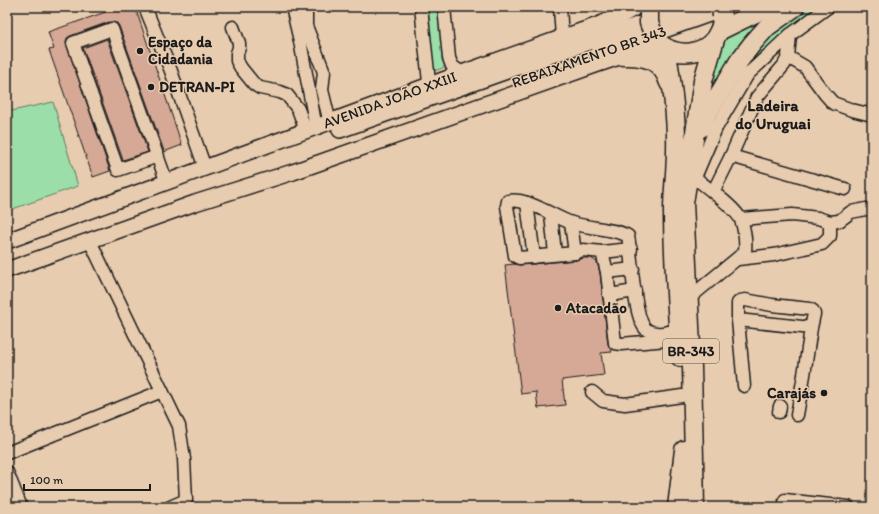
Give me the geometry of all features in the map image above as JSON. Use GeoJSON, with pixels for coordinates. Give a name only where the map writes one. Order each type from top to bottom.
{"type":"FeatureCollection","features":[{"type":"Feature","properties":{"kind":"highway","name":"BR-343"},"geometry":{"type":"LineString","coordinates":[[645,7],[649,23],[660,43],[674,92],[684,150],[684,204],[691,360],[695,507]]}},
{"type":"Feature","properties":{"kind":"highway"},"geometry":{"type":"LineString","coordinates":[[660,43],[676,52],[687,54],[697,52],[707,47],[721,20],[768,7]]}},
{"type":"Feature","properties":{"kind":"highway"},"geometry":{"type":"LineString","coordinates":[[684,150],[739,61],[752,44],[767,27],[795,7]]}},
{"type":"Feature","properties":{"kind":"highway","name":"BR-343"},"geometry":{"type":"LineString","coordinates":[[677,507],[684,452],[673,256],[673,206],[684,150],[721,20]]}},
{"type":"Feature","properties":{"kind":"highway"},"geometry":{"type":"LineString","coordinates":[[623,56],[635,56],[651,59],[662,70],[668,81],[684,150]]}},
{"type":"Feature","properties":{"kind":"main road","name":"AVENIDA JOÃO XXIII"},"geometry":{"type":"LineString","coordinates":[[143,191],[305,142],[428,92],[462,73],[645,7]]}},
{"type":"Feature","properties":{"kind":"main road","name":"REBAIXAMENTO BR 343"},"geometry":{"type":"LineString","coordinates":[[428,92],[688,7]]}},
{"type":"Feature","properties":{"kind":"main road","name":"REBAIXAMENTO BR 343"},"geometry":{"type":"LineString","coordinates":[[448,106],[721,20]]}},
{"type":"Feature","properties":{"kind":"main road","name":"AVENIDA JOÃO XXIII"},"geometry":{"type":"LineString","coordinates":[[195,203],[293,172],[601,63],[656,48],[660,43]]}},
{"type":"Feature","properties":{"kind":"main road","name":"AVENIDA JOÃO XXIII"},"geometry":{"type":"LineString","coordinates":[[7,241],[317,127],[428,92]]}},
{"type":"Feature","properties":{"kind":"main road","name":"AVENIDA JOÃO XXIII"},"geometry":{"type":"LineString","coordinates":[[7,270],[195,203],[323,151],[448,106]]}},
{"type":"Feature","properties":{"kind":"street"},"geometry":{"type":"LineString","coordinates":[[145,7],[171,70],[205,168]]}},
{"type":"Feature","properties":{"kind":"street"},"geometry":{"type":"LineString","coordinates":[[292,7],[317,127]]}},
{"type":"Feature","properties":{"kind":"street"},"geometry":{"type":"LineString","coordinates":[[306,7],[306,26],[324,72],[317,127]]}},
{"type":"Feature","properties":{"kind":"street"},"geometry":{"type":"LineString","coordinates":[[421,7],[429,82],[428,92]]}},
{"type":"Feature","properties":{"kind":"street"},"geometry":{"type":"LineString","coordinates":[[444,7],[449,58],[452,66],[462,73]]}},
{"type":"Feature","properties":{"kind":"street"},"geometry":{"type":"LineString","coordinates":[[560,7],[562,38]]}},
{"type":"Feature","properties":{"kind":"street"},"geometry":{"type":"LineString","coordinates":[[684,204],[694,177],[716,128],[748,74],[790,35],[828,7]]}},
{"type":"Feature","properties":{"kind":"street"},"geometry":{"type":"LineString","coordinates":[[233,27],[239,43],[237,61],[254,84],[260,88],[287,95],[298,109],[317,127]]}},
{"type":"Feature","properties":{"kind":"street"},"geometry":{"type":"LineString","coordinates":[[158,156],[118,170],[73,43],[112,29],[158,156],[167,183]]}},
{"type":"Feature","properties":{"kind":"street"},"geometry":{"type":"LineString","coordinates":[[712,192],[732,156],[757,97],[784,65],[788,57],[790,35]]}},
{"type":"Feature","properties":{"kind":"street"},"geometry":{"type":"LineString","coordinates":[[788,57],[805,67],[821,90],[834,103],[852,110],[872,115]]}},
{"type":"Feature","properties":{"kind":"street"},"geometry":{"type":"LineString","coordinates":[[732,156],[845,189]]}},
{"type":"Feature","properties":{"kind":"street"},"geometry":{"type":"LineString","coordinates":[[688,299],[745,252],[746,239],[741,219],[694,177]]}},
{"type":"Feature","properties":{"kind":"street"},"geometry":{"type":"LineString","coordinates":[[630,249],[598,251],[584,250],[519,258],[514,256],[507,206],[508,201],[515,200],[527,203],[571,223],[628,236],[630,249],[633,269],[638,312],[642,325],[648,330],[656,333],[678,335]]}},
{"type":"Feature","properties":{"kind":"street"},"geometry":{"type":"LineString","coordinates":[[527,203],[534,257]]}},
{"type":"Feature","properties":{"kind":"street"},"geometry":{"type":"LineString","coordinates":[[741,219],[792,215],[818,218],[830,222],[839,221],[851,212],[866,209],[872,210]]}},
{"type":"Feature","properties":{"kind":"street"},"geometry":{"type":"LineString","coordinates":[[551,214],[555,254]]}},
{"type":"Feature","properties":{"kind":"street"},"geometry":{"type":"LineString","coordinates":[[738,259],[774,255],[822,244],[830,236],[830,222]]}},
{"type":"Feature","properties":{"kind":"street"},"geometry":{"type":"LineString","coordinates":[[571,223],[575,252]]}},
{"type":"Feature","properties":{"kind":"street"},"geometry":{"type":"LineString","coordinates":[[593,228],[598,251],[607,272],[615,343],[678,335]]}},
{"type":"Feature","properties":{"kind":"street"},"geometry":{"type":"LineString","coordinates":[[90,241],[179,426],[182,438],[186,500],[170,507]]}},
{"type":"Feature","properties":{"kind":"street"},"geometry":{"type":"LineString","coordinates":[[607,272],[633,269]]}},
{"type":"Feature","properties":{"kind":"street"},"geometry":{"type":"LineString","coordinates":[[609,295],[635,291]]}},
{"type":"Feature","properties":{"kind":"street"},"geometry":{"type":"LineString","coordinates":[[744,386],[738,320],[738,303],[744,300],[810,309],[814,314],[797,415]]}},
{"type":"Feature","properties":{"kind":"street"},"geometry":{"type":"LineString","coordinates":[[738,320],[811,328]]}},
{"type":"Feature","properties":{"kind":"street"},"geometry":{"type":"LineString","coordinates":[[7,453],[162,391]]}},
{"type":"Feature","properties":{"kind":"street"},"geometry":{"type":"LineString","coordinates":[[592,392],[603,401],[624,404],[682,396]]}},
{"type":"Feature","properties":{"kind":"street"},"geometry":{"type":"LineString","coordinates":[[7,472],[21,507]]}},
{"type":"Feature","properties":{"kind":"street"},"geometry":{"type":"LineString","coordinates":[[785,500],[848,507]]}},
{"type":"Feature","properties":{"kind":"green space"},"geometry":{"type":"Polygon","coordinates":[[[426,7],[440,7],[445,64],[444,67],[438,70],[435,70],[433,66],[426,7]]]}},
{"type":"Feature","properties":{"kind":"green space"},"geometry":{"type":"Polygon","coordinates":[[[780,7],[702,109],[723,39],[754,16],[780,7]]]}},
{"type":"Feature","properties":{"kind":"green space"},"geometry":{"type":"Polygon","coordinates":[[[802,7],[823,7],[799,22],[709,128],[759,45],[802,7]]]}},
{"type":"Feature","properties":{"kind":"green space"},"geometry":{"type":"Polygon","coordinates":[[[53,102],[78,186],[7,211],[7,112],[53,102]]]}},
{"type":"Feature","properties":{"kind":"building"},"geometry":{"type":"Polygon","coordinates":[[[120,7],[135,7],[182,145],[164,152],[117,23],[109,22],[70,36],[67,38],[66,42],[110,171],[93,177],[49,50],[54,49],[48,32],[120,7]]]}},
{"type":"Feature","properties":{"kind":"building"},"geometry":{"type":"Polygon","coordinates":[[[107,39],[148,152],[123,160],[83,48],[107,39]]]}},
{"type":"Feature","properties":{"kind":"building","name":"Atacadão"},"geometry":{"type":"Polygon","coordinates":[[[591,258],[597,262],[600,273],[608,344],[612,352],[601,353],[604,375],[562,380],[565,405],[538,408],[536,392],[521,394],[505,265],[520,265],[591,258]]]}},
{"type":"Feature","properties":{"kind":"place","name":"Espaço da Cidadania"},"geometry":{"type":"Point","coordinates":[140,51]}},
{"type":"Feature","properties":{"kind":"place","name":"DETRAN-PI"},"geometry":{"type":"Point","coordinates":[151,87]}},
{"type":"Feature","properties":{"kind":"place","name":"Atacadão"},"geometry":{"type":"Point","coordinates":[558,308]}},
{"type":"Feature","properties":{"kind":"place","name":"Carajás"},"geometry":{"type":"Point","coordinates":[824,393]}},
{"type":"Feature","properties":{"kind":"district","name":"Ladeira do Uruguai"},"geometry":{"type":"Point","coordinates":[773,114]}}]}
